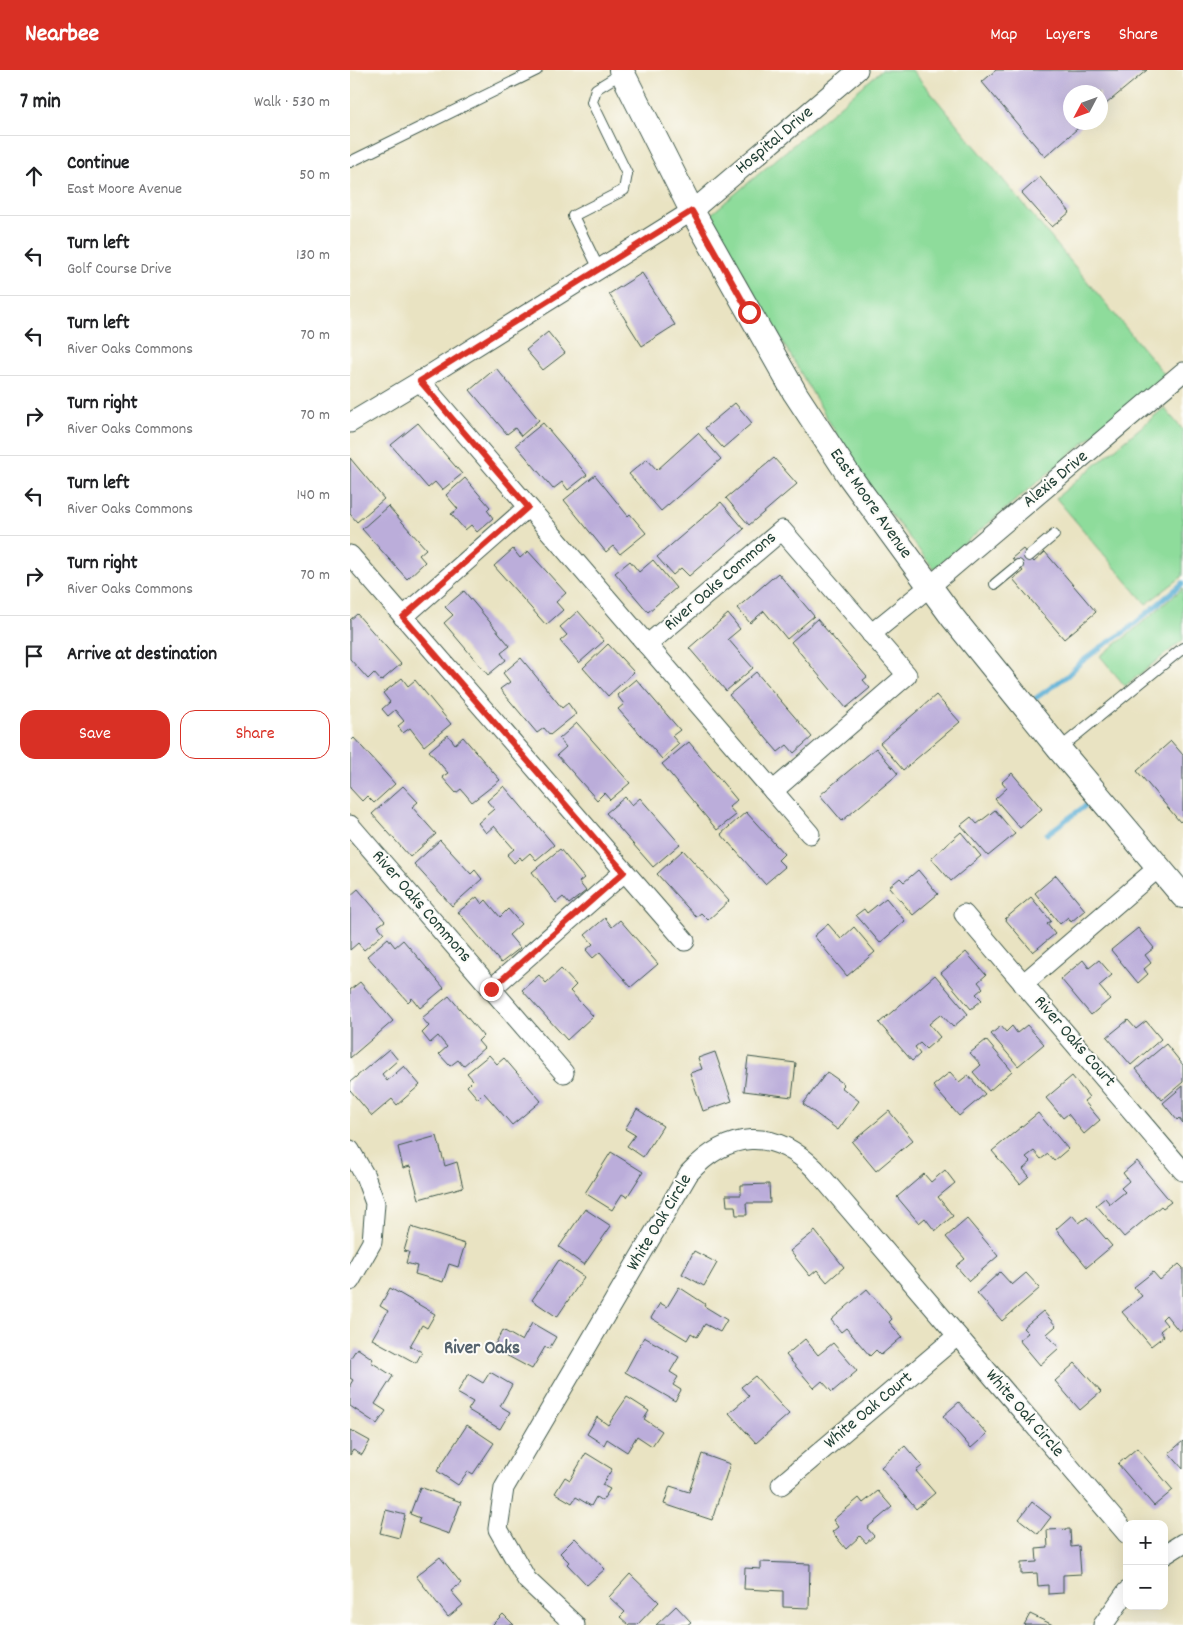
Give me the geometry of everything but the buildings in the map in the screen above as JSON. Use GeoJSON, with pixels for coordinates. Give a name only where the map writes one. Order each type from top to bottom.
{"type":"FeatureCollection","features":[{"type":"Feature","properties":{"kind":"street","name":"Hospital Drive"},"geometry":{"type":"LineString","coordinates":[[350,422],[420,381],[692,211],[858,70]]}},
{"type":"Feature","properties":{"kind":"street","name":"East Moore Avenue"},"geometry":{"type":"LineString","coordinates":[[621,71],[692,211],[795,393],[850,477],[929,587],[1059,749],[1183,896]]}},
{"type":"Feature","properties":{"kind":"street","name":"Alexis Drive"},"geometry":{"type":"LineString","coordinates":[[929,587],[1183,372]]}},
{"type":"Feature","properties":{"kind":"street"},"geometry":{"type":"LineString","coordinates":[[420,381],[810,834]]}},
{"type":"Feature","properties":{"kind":"street"},"geometry":{"type":"LineString","coordinates":[[403,617],[528,507]]}},
{"type":"Feature","properties":{"kind":"street","name":"River Oaks Commons"},"geometry":{"type":"LineString","coordinates":[[647,645],[782,530],[907,675],[772,791]]}},
{"type":"Feature","properties":{"kind":"street"},"geometry":{"type":"LineString","coordinates":[[350,556],[684,941]]}},
{"type":"Feature","properties":{"kind":"street"},"geometry":{"type":"LineString","coordinates":[[871,634],[929,587]]}},
{"type":"Feature","properties":{"kind":"street","name":"River Oaks Commons"},"geometry":{"type":"LineString","coordinates":[[350,825],[564,1073]]}},
{"type":"Feature","properties":{"kind":"street"},"geometry":{"type":"LineString","coordinates":[[1024,984],[1159,867]]}},
{"type":"Feature","properties":{"kind":"street"},"geometry":{"type":"LineString","coordinates":[[491,989],[624,872]]}},
{"type":"Feature","properties":{"kind":"street","name":"River Oaks Court"},"geometry":{"type":"LineString","coordinates":[[964,914],[1183,1170]]}},
{"type":"Feature","properties":{"kind":"street","name":"White Oak Circle"},"geometry":{"type":"LineString","coordinates":[[575,1625],[527,1580],[498,1529],[504,1488],[689,1173],[700,1161],[726,1144],[739,1140],[758,1139],[774,1142],[791,1149],[804,1158],[1123,1529]]}},
{"type":"Feature","properties":{"kind":"street"},"geometry":{"type":"LineString","coordinates":[[350,1150],[365,1176],[374,1203],[372,1242],[350,1281]]}},
{"type":"Feature","properties":{"kind":"street","name":"White Oak Court"},"geometry":{"type":"LineString","coordinates":[[781,1485],[958,1336]]}},
{"type":"Feature","properties":{"kind":"street"},"geometry":{"type":"LineString","coordinates":[[1168,1552],[1183,1543]]}},
{"type":"Feature","properties":{"kind":"street"},"geometry":{"type":"LineString","coordinates":[[1103,1625],[1123,1597]]}},
{"type":"Feature","properties":{"kind":"lane"},"geometry":{"type":"LineString","coordinates":[[350,162],[537,70]]}},
{"type":"Feature","properties":{"kind":"lane"},"geometry":{"type":"LineString","coordinates":[[599,269],[573,216],[624,190],[627,174],[592,102],[596,89],[621,71]]}},
{"type":"Feature","properties":{"kind":"lane"},"geometry":{"type":"LineString","coordinates":[[1029,556],[1054,534]]}},
{"type":"Feature","properties":{"kind":"lane"},"geometry":{"type":"LineString","coordinates":[[995,584],[1018,565]]}},
{"type":"Feature","properties":{"kind":"lane"},"geometry":{"type":"LineString","coordinates":[[1059,749],[1183,648]]}},
{"type":"Feature","properties":{"kind":"green space"},"geometry":{"type":"Polygon","coordinates":[[[882,70],[912,70],[1165,375],[934,569],[861,476],[709,216],[882,70]]]}},
{"type":"Feature","properties":{"kind":"green space"},"geometry":{"type":"Polygon","coordinates":[[[1164,408],[1183,430],[1183,576],[1146,604],[1056,498],[1164,408]]]}},
{"type":"Feature","properties":{"kind":"green space"},"geometry":{"type":"Polygon","coordinates":[[[1183,588],[1183,640],[1125,686],[1100,656],[1128,635],[1183,588]]]}},
{"type":"Feature","properties":{"kind":"waterway"},"geometry":{"type":"LineString","coordinates":[[1036,698],[1067,676],[1101,647],[1126,631],[1183,583]]}},
{"type":"Feature","properties":{"kind":"waterway"},"geometry":{"type":"LineString","coordinates":[[1047,834],[1089,803]]}},
{"type":"Feature","properties":{"kind":"district","name":"River Oaks"},"geometry":{"type":"Point","coordinates":[482,1349]}},
{"type":"Feature","properties":{"kind":"route"},"geometry":{"type":"LineString","coordinates":[[491,989],[624,872],[403,617],[528,507],[420,381],[692,211],[749,312]]}}]}
